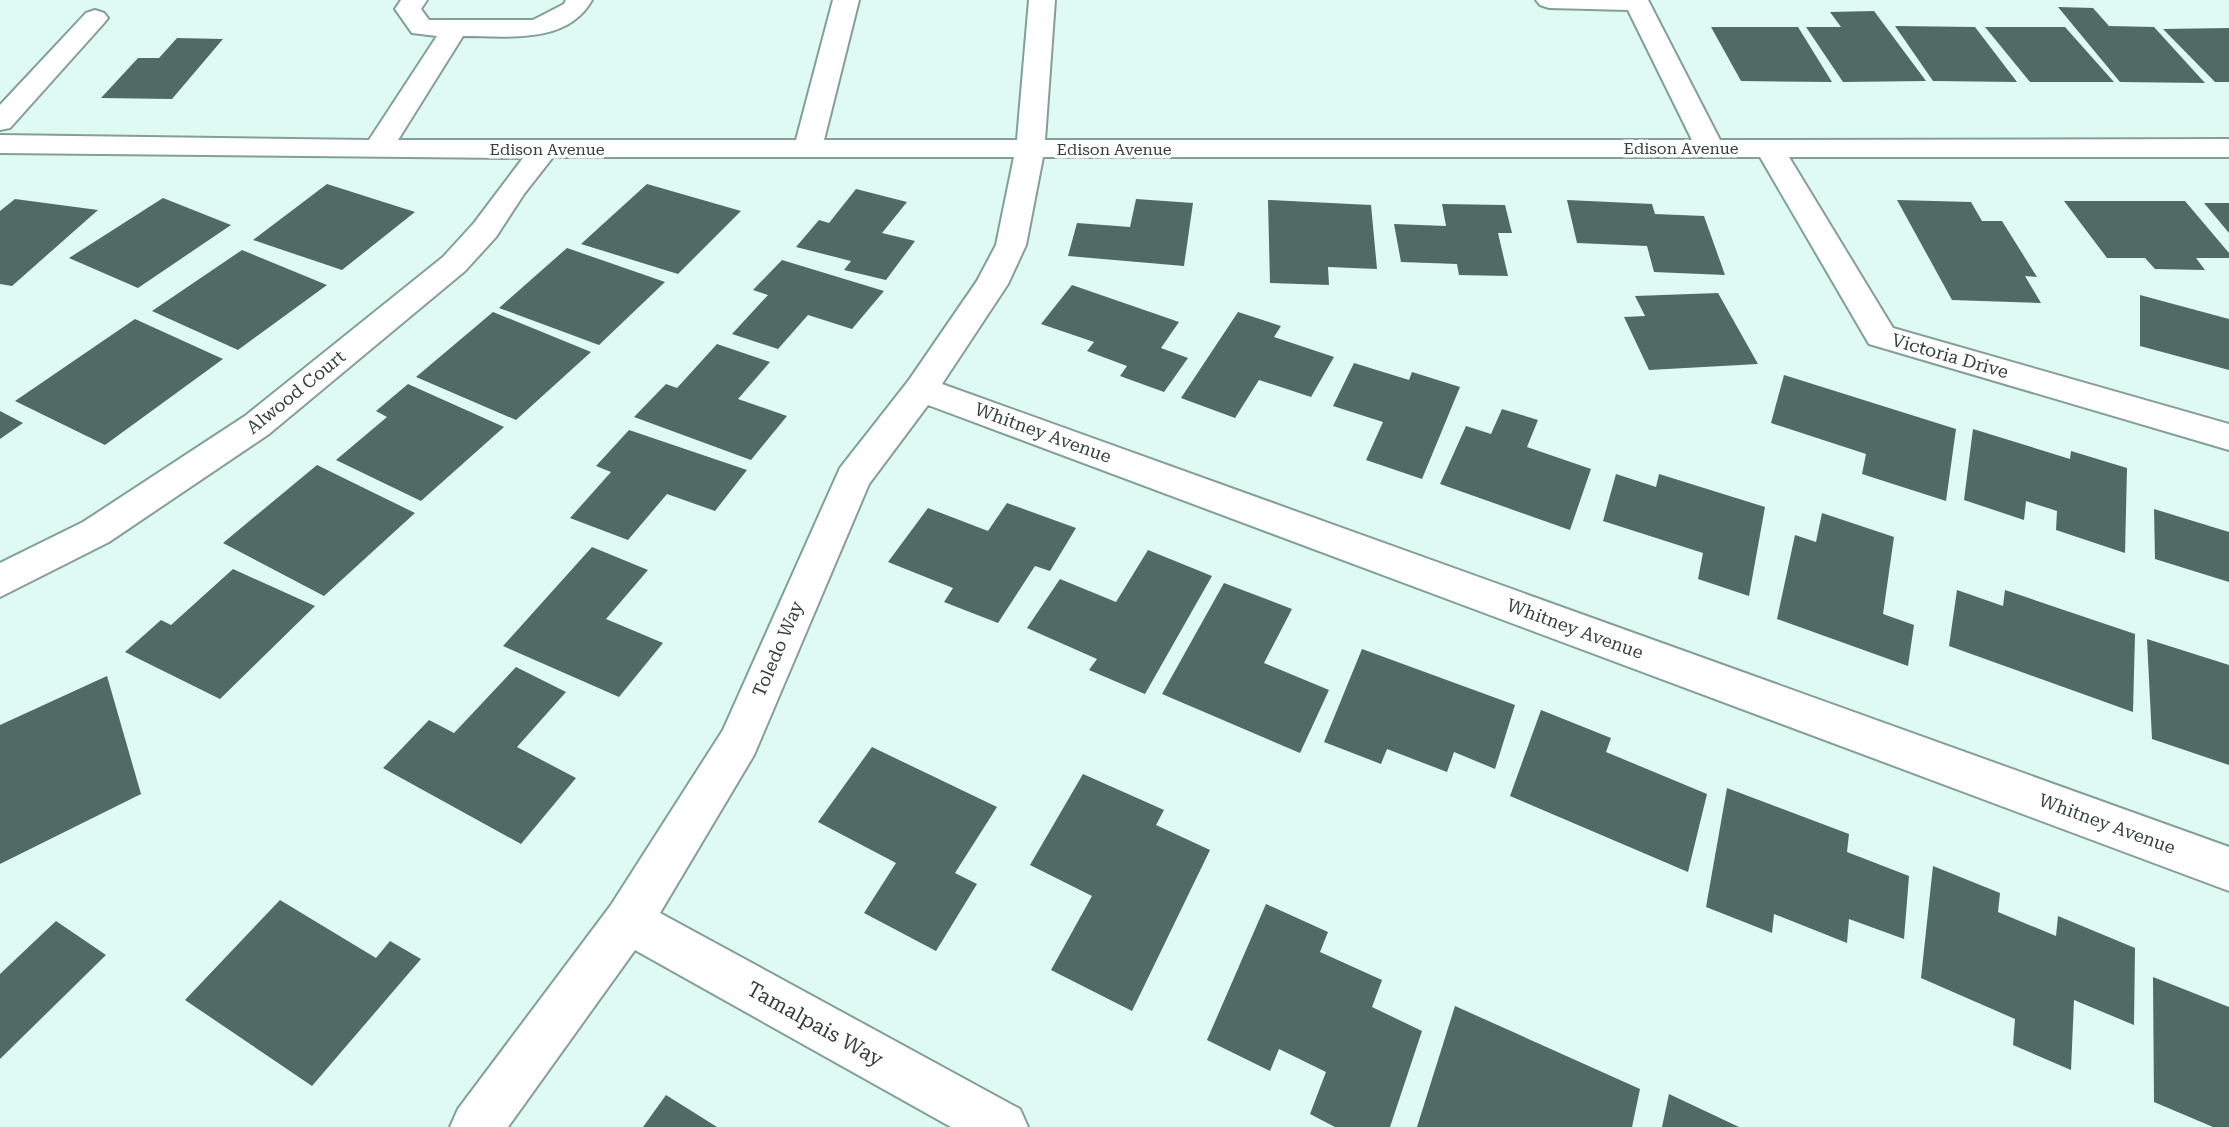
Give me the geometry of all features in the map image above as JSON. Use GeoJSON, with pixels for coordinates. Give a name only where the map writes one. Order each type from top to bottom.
{"type":"FeatureCollection","features":[{"type":"Feature","properties":{"kind":"street"},"geometry":{"type":"LineString","coordinates":[[414,0],[408,9],[421,28],[538,27],[574,9],[579,0]]}},
{"type":"Feature","properties":{"kind":"street"},"geometry":{"type":"LineString","coordinates":[[808,149],[846,0]]}},
{"type":"Feature","properties":{"kind":"street","name":"Toledo Way"},"geometry":{"type":"LineString","coordinates":[[476,1127],[628,920],[739,742],[853,478],[921,388],[992,284],[1011,245],[1030,149],[1042,0]]}},
{"type":"Feature","properties":{"kind":"street"},"geometry":{"type":"LineString","coordinates":[[1549,0],[1636,1],[1710,148]]}},
{"type":"Feature","properties":{"kind":"street"},"geometry":{"type":"LineString","coordinates":[[0,122],[95,18]]}},
{"type":"Feature","properties":{"kind":"street"},"geometry":{"type":"LineString","coordinates":[[378,149],[455,28]]}},
{"type":"Feature","properties":{"kind":"street","name":"Edison Avenue"},"geometry":{"type":"LineString","coordinates":[[0,144],[378,149],[2229,148]]}},
{"type":"Feature","properties":{"kind":"street","name":"Alwood Court"},"geometry":{"type":"LineString","coordinates":[[0,581],[96,532],[257,425],[454,264],[485,230],[513,188],[546,148]]}},
{"type":"Feature","properties":{"kind":"street","name":"Victoria Drive"},"geometry":{"type":"LineString","coordinates":[[1769,148],[1881,335],[2229,437]]}},
{"type":"Feature","properties":{"kind":"street","name":"Whitney Avenue"},"geometry":{"type":"LineString","coordinates":[[921,388],[2229,869]]}},
{"type":"Feature","properties":{"kind":"street","name":"Tamalpais Way"},"geometry":{"type":"LineString","coordinates":[[628,920],[1002,1127]]}},
{"type":"Feature","properties":{"kind":"building"},"geometry":{"type":"Polygon","coordinates":[[[2058,7],[2093,8],[2109,26],[2154,27],[2205,83],[2120,82],[2058,7]]]}},
{"type":"Feature","properties":{"kind":"building"},"geometry":{"type":"Polygon","coordinates":[[[1874,11],[1926,81],[1843,82],[1806,27],[1841,27],[1830,12],[1874,11]]]}},
{"type":"Feature","properties":{"kind":"building"},"geometry":{"type":"Polygon","coordinates":[[[1895,26],[1975,27],[2017,82],[1933,81],[1895,26]]]}},
{"type":"Feature","properties":{"kind":"building"},"geometry":{"type":"Polygon","coordinates":[[[1711,27],[1798,27],[1832,82],[1741,81],[1711,27]]]}},
{"type":"Feature","properties":{"kind":"building"},"geometry":{"type":"Polygon","coordinates":[[[1985,27],[2065,27],[2114,82],[2030,82],[1985,27]]]}},
{"type":"Feature","properties":{"kind":"building"},"geometry":{"type":"Polygon","coordinates":[[[2229,28],[2229,82],[2215,82],[2163,29],[2229,28]]]}},
{"type":"Feature","properties":{"kind":"building"},"geometry":{"type":"Polygon","coordinates":[[[177,38],[223,39],[172,99],[101,98],[138,58],[159,58],[177,38]]]}},
{"type":"Feature","properties":{"kind":"building"},"geometry":{"type":"Polygon","coordinates":[[[327,184],[415,212],[342,270],[253,240],[327,184]]]}},
{"type":"Feature","properties":{"kind":"building"},"geometry":{"type":"Polygon","coordinates":[[[647,184],[741,211],[678,274],[581,244],[647,184]]]}},
{"type":"Feature","properties":{"kind":"building"},"geometry":{"type":"Polygon","coordinates":[[[856,189],[907,202],[882,233],[915,241],[886,280],[844,270],[851,261],[796,247],[819,220],[829,223],[856,189]]]}},
{"type":"Feature","properties":{"kind":"building"},"geometry":{"type":"Polygon","coordinates":[[[163,198],[231,225],[138,288],[69,258],[163,198]]]}},
{"type":"Feature","properties":{"kind":"building"},"geometry":{"type":"Polygon","coordinates":[[[15,199],[98,210],[12,286],[0,284],[0,211],[15,199]]]}},
{"type":"Feature","properties":{"kind":"building"},"geometry":{"type":"Polygon","coordinates":[[[1136,199],[1193,203],[1184,266],[1068,256],[1077,223],[1130,227],[1136,199]]]}},
{"type":"Feature","properties":{"kind":"building"},"geometry":{"type":"Polygon","coordinates":[[[1268,200],[1371,205],[1377,269],[1328,267],[1329,285],[1270,283],[1268,200]]]}},
{"type":"Feature","properties":{"kind":"building"},"geometry":{"type":"Polygon","coordinates":[[[1567,200],[1652,204],[1655,214],[1704,216],[1725,275],[1654,272],[1647,246],[1577,243],[1567,200]]]}},
{"type":"Feature","properties":{"kind":"building"},"geometry":{"type":"Polygon","coordinates":[[[1897,200],[1971,202],[1982,221],[2002,221],[2037,277],[2025,276],[2041,303],[1952,300],[1897,200]]]}},
{"type":"Feature","properties":{"kind":"building"},"geometry":{"type":"Polygon","coordinates":[[[2064,201],[2185,201],[2229,253],[2229,258],[2196,258],[2205,270],[2155,269],[2145,258],[2107,258],[2064,201]]]}},
{"type":"Feature","properties":{"kind":"building"},"geometry":{"type":"Polygon","coordinates":[[[2204,203],[2229,203],[2229,233],[2204,203]]]}},
{"type":"Feature","properties":{"kind":"building"},"geometry":{"type":"Polygon","coordinates":[[[1442,204],[1505,205],[1512,233],[1498,233],[1508,276],[1459,275],[1457,264],[1401,262],[1394,224],[1446,226],[1442,204]]]}},
{"type":"Feature","properties":{"kind":"building"},"geometry":{"type":"Polygon","coordinates":[[[567,248],[665,282],[599,345],[499,308],[567,248]]]}},
{"type":"Feature","properties":{"kind":"building"},"geometry":{"type":"Polygon","coordinates":[[[242,250],[327,285],[238,350],[152,311],[242,250]]]}},
{"type":"Feature","properties":{"kind":"building"},"geometry":{"type":"Polygon","coordinates":[[[782,260],[884,291],[852,329],[808,315],[778,349],[732,334],[768,295],[753,290],[782,260]]]}},
{"type":"Feature","properties":{"kind":"building"},"geometry":{"type":"Polygon","coordinates":[[[1072,285],[1179,322],[1161,348],[1188,358],[1164,392],[1120,376],[1127,366],[1087,351],[1094,342],[1041,324],[1072,285]]]}},
{"type":"Feature","properties":{"kind":"building"},"geometry":{"type":"Polygon","coordinates":[[[1718,293],[1758,364],[1649,370],[1624,317],[1645,316],[1635,296],[1718,293]]]}},
{"type":"Feature","properties":{"kind":"building"},"geometry":{"type":"Polygon","coordinates":[[[2140,295],[2229,319],[2229,370],[2140,346],[2140,295]]]}},
{"type":"Feature","properties":{"kind":"building"},"geometry":{"type":"Polygon","coordinates":[[[493,312],[591,352],[516,420],[416,377],[493,312]]]}},
{"type":"Feature","properties":{"kind":"building"},"geometry":{"type":"Polygon","coordinates":[[[1238,312],[1281,326],[1274,337],[1334,357],[1311,397],[1259,380],[1235,418],[1181,398],[1238,312]]]}},
{"type":"Feature","properties":{"kind":"building"},"geometry":{"type":"Polygon","coordinates":[[[135,319],[223,359],[105,445],[15,401],[135,319]]]}},
{"type":"Feature","properties":{"kind":"building"},"geometry":{"type":"Polygon","coordinates":[[[717,344],[770,362],[738,399],[787,416],[751,460],[634,417],[666,384],[677,388],[717,344]]]}},
{"type":"Feature","properties":{"kind":"building"},"geometry":{"type":"Polygon","coordinates":[[[1354,363],[1409,380],[1412,372],[1460,387],[1422,479],[1366,460],[1383,422],[1333,406],[1354,363]]]}},
{"type":"Feature","properties":{"kind":"building"},"geometry":{"type":"Polygon","coordinates":[[[1784,375],[1956,429],[1946,501],[1862,474],[1866,454],[1771,423],[1784,375]]]}},
{"type":"Feature","properties":{"kind":"building"},"geometry":{"type":"Polygon","coordinates":[[[408,384],[504,427],[421,501],[336,460],[387,417],[376,411],[408,384]]]}},
{"type":"Feature","properties":{"kind":"building"},"geometry":{"type":"Polygon","coordinates":[[[1502,409],[1538,420],[1527,447],[1591,469],[1570,530],[1440,484],[1466,426],[1491,434],[1502,409]]]}},
{"type":"Feature","properties":{"kind":"building"},"geometry":{"type":"Polygon","coordinates":[[[0,411],[23,423],[0,439],[0,411]]]}},
{"type":"Feature","properties":{"kind":"building"},"geometry":{"type":"Polygon","coordinates":[[[1973,429],[2070,459],[2071,451],[2127,468],[2125,553],[2056,530],[2057,511],[2026,501],[2024,520],[1964,500],[1973,429]]]}},
{"type":"Feature","properties":{"kind":"building"},"geometry":{"type":"Polygon","coordinates":[[[629,430],[747,470],[715,511],[667,494],[628,540],[570,518],[611,472],[596,466],[629,430]]]}},
{"type":"Feature","properties":{"kind":"building"},"geometry":{"type":"Polygon","coordinates":[[[317,465],[415,513],[324,596],[223,543],[317,465]]]}},
{"type":"Feature","properties":{"kind":"building"},"geometry":{"type":"Polygon","coordinates":[[[1616,474],[1656,487],[1659,474],[1765,507],[1749,596],[1698,579],[1703,553],[1603,521],[1616,474]]]}},
{"type":"Feature","properties":{"kind":"building"},"geometry":{"type":"Polygon","coordinates":[[[1007,503],[1076,528],[1050,571],[1035,566],[998,623],[944,602],[953,588],[888,562],[928,508],[988,531],[1007,503]]]}},
{"type":"Feature","properties":{"kind":"building"},"geometry":{"type":"Polygon","coordinates":[[[2154,509],[2229,532],[2229,582],[2155,559],[2154,509]]]}},
{"type":"Feature","properties":{"kind":"building"},"geometry":{"type":"Polygon","coordinates":[[[1822,513],[1894,537],[1883,614],[1914,625],[1908,666],[1777,619],[1795,535],[1816,542],[1822,513]]]}},
{"type":"Feature","properties":{"kind":"building"},"geometry":{"type":"Polygon","coordinates":[[[592,547],[648,570],[606,619],[663,643],[619,697],[503,646],[592,547]]]}},
{"type":"Feature","properties":{"kind":"building"},"geometry":{"type":"Polygon","coordinates":[[[1148,550],[1212,576],[1145,694],[1089,670],[1097,659],[1027,628],[1060,579],[1116,602],[1148,550]]]}},
{"type":"Feature","properties":{"kind":"building"},"geometry":{"type":"Polygon","coordinates":[[[233,569],[315,606],[220,699],[125,652],[161,620],[171,625],[233,569]]]}},
{"type":"Feature","properties":{"kind":"building"},"geometry":{"type":"Polygon","coordinates":[[[1224,583],[1292,609],[1264,663],[1329,690],[1300,753],[1162,694],[1224,583]]]}},
{"type":"Feature","properties":{"kind":"building"},"geometry":{"type":"Polygon","coordinates":[[[1957,590],[2003,606],[2005,590],[2135,634],[2133,712],[1949,646],[1957,590]]]}},
{"type":"Feature","properties":{"kind":"building"},"geometry":{"type":"Polygon","coordinates":[[[2147,639],[2229,665],[2229,765],[2152,739],[2147,639]]]}},
{"type":"Feature","properties":{"kind":"building"},"geometry":{"type":"Polygon","coordinates":[[[1362,649],[1515,705],[1495,769],[1454,752],[1447,772],[1387,749],[1381,764],[1324,742],[1362,649]]]}},
{"type":"Feature","properties":{"kind":"building"},"geometry":{"type":"Polygon","coordinates":[[[516,667],[566,692],[517,747],[576,778],[521,844],[383,768],[429,720],[454,733],[516,667]]]}},
{"type":"Feature","properties":{"kind":"building"},"geometry":{"type":"Polygon","coordinates":[[[107,676],[141,794],[0,864],[0,725],[107,676]]]}},
{"type":"Feature","properties":{"kind":"building"},"geometry":{"type":"Polygon","coordinates":[[[1541,710],[1611,738],[1606,752],[1707,794],[1688,872],[1510,796],[1541,710]]]}},
{"type":"Feature","properties":{"kind":"building"},"geometry":{"type":"Polygon","coordinates":[[[872,747],[997,807],[955,873],[977,884],[936,951],[864,913],[896,863],[818,822],[872,747]]]}},
{"type":"Feature","properties":{"kind":"building"},"geometry":{"type":"Polygon","coordinates":[[[1083,774],[1164,810],[1156,825],[1210,850],[1132,1011],[1051,970],[1092,896],[1030,865],[1083,774]]]}},
{"type":"Feature","properties":{"kind":"building"},"geometry":{"type":"Polygon","coordinates":[[[1727,788],[1849,834],[1847,852],[1909,876],[1904,939],[1849,919],[1847,943],[1774,914],[1772,933],[1706,907],[1727,788]]]}},
{"type":"Feature","properties":{"kind":"building"},"geometry":{"type":"Polygon","coordinates":[[[1933,866],[2000,893],[1998,912],[2056,936],[2058,916],[2135,948],[2134,1025],[2074,1000],[2071,1070],[2013,1045],[2015,1019],[1921,978],[1933,866]]]}},
{"type":"Feature","properties":{"kind":"building"},"geometry":{"type":"Polygon","coordinates":[[[280,900],[376,958],[390,941],[421,959],[312,1086],[185,1000],[280,900]]]}},
{"type":"Feature","properties":{"kind":"building"},"geometry":{"type":"Polygon","coordinates":[[[1266,904],[1328,932],[1320,952],[1382,980],[1372,1007],[1422,1031],[1390,1127],[1335,1127],[1310,1114],[1326,1072],[1279,1049],[1270,1071],[1207,1040],[1266,904]]]}},
{"type":"Feature","properties":{"kind":"building"},"geometry":{"type":"Polygon","coordinates":[[[56,921],[106,955],[0,1059],[0,974],[56,921]]]}},
{"type":"Feature","properties":{"kind":"building"},"geometry":{"type":"Polygon","coordinates":[[[2153,977],[2229,1007],[2229,1127],[2213,1127],[2154,1102],[2153,977]]]}},
{"type":"Feature","properties":{"kind":"building"},"geometry":{"type":"Polygon","coordinates":[[[1455,1006],[1640,1089],[1632,1127],[1417,1127],[1455,1006]]]}},
{"type":"Feature","properties":{"kind":"building"},"geometry":{"type":"Polygon","coordinates":[[[1669,1094],[1739,1127],[1662,1127],[1669,1094]]]}},
{"type":"Feature","properties":{"kind":"building"},"geometry":{"type":"Polygon","coordinates":[[[666,1095],[717,1127],[643,1127],[666,1095]]]}}]}
